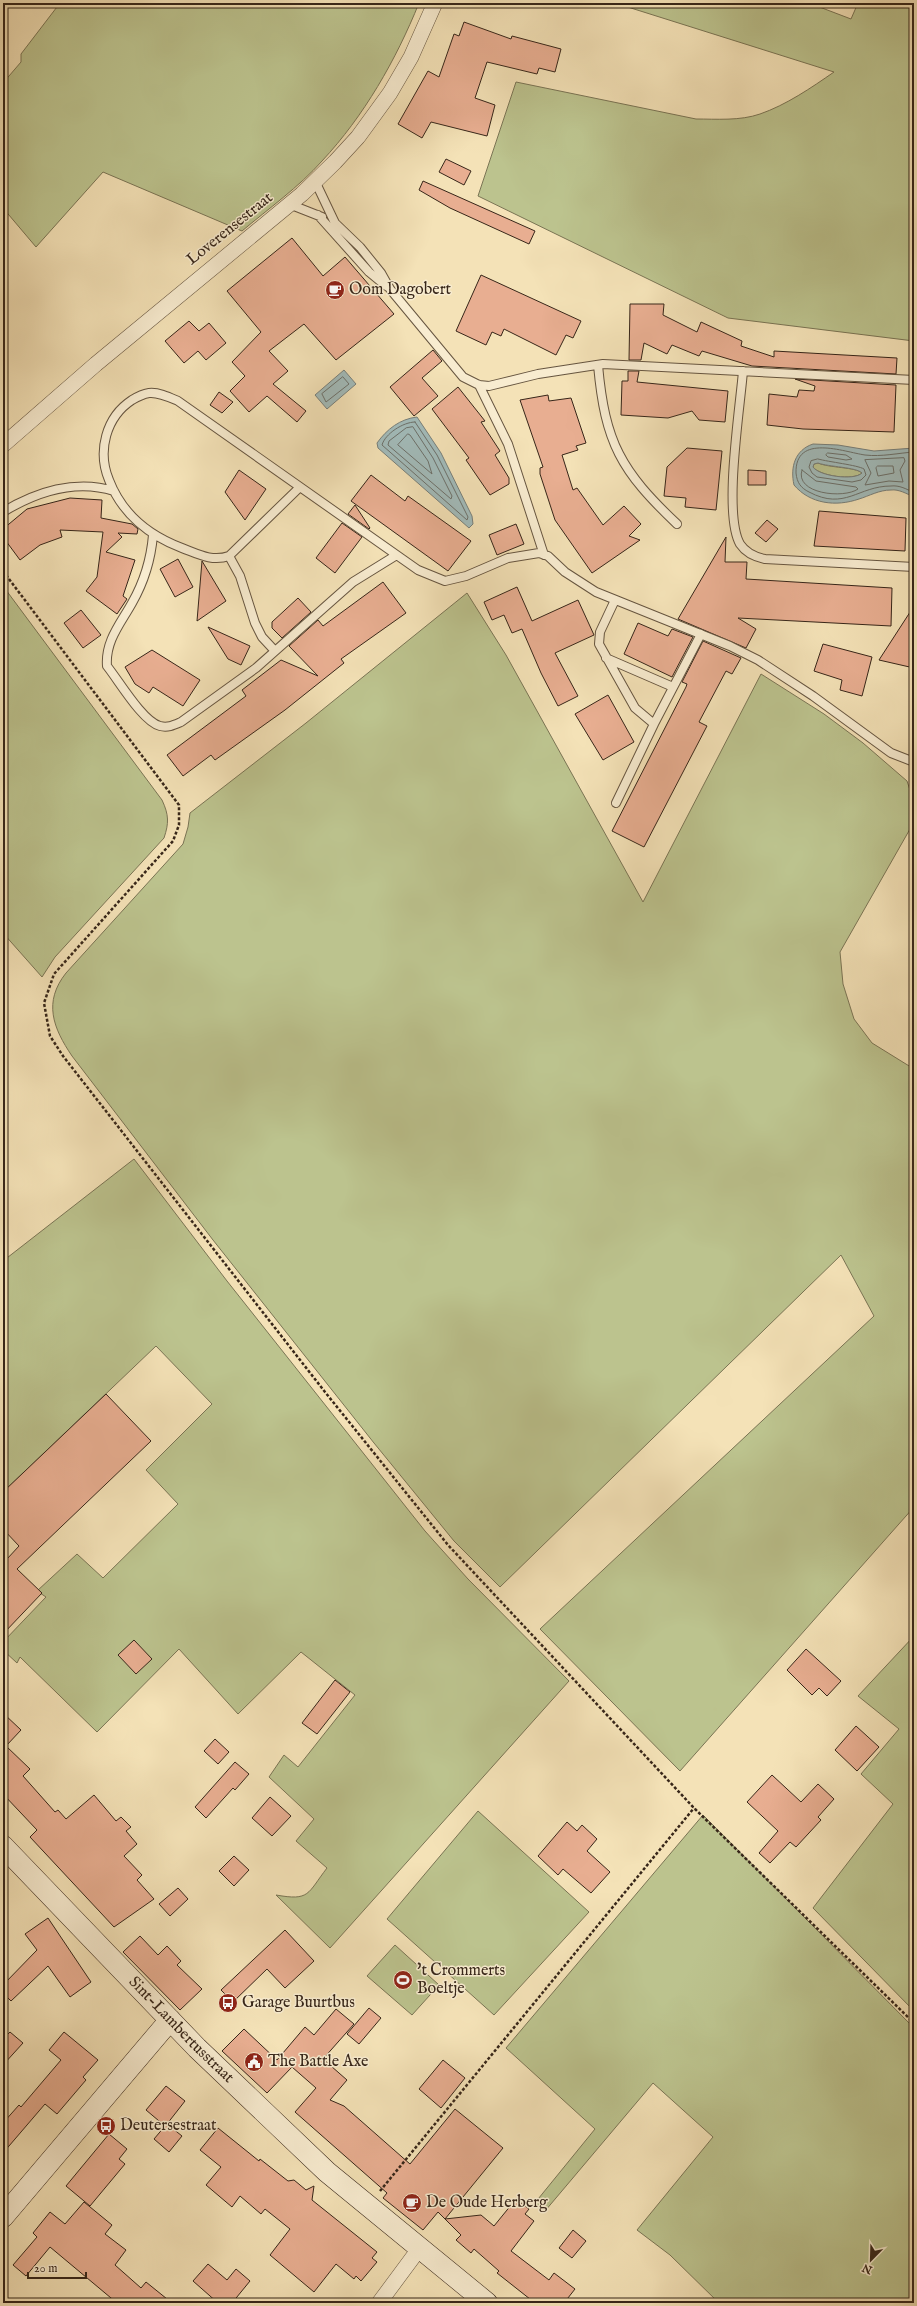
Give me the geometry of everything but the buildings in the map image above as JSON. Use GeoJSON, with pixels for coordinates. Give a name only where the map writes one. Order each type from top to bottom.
{"type":"FeatureCollection","features":[{"type":"Feature","properties":{"kind":"main road","name":"Sint-Lambertusstraat"},"geometry":{"type":"LineString","coordinates":[[3,1846],[170,2020],[316,2162],[419,2249],[487,2303]]}},
{"type":"Feature","properties":{"kind":"main road"},"geometry":{"type":"LineString","coordinates":[[3,2218],[170,2020]]}},
{"type":"Feature","properties":{"kind":"street","name":"Loverensestraat"},"geometry":{"type":"LineString","coordinates":[[3,445],[90,368],[315,181],[358,137],[390,92],[411,57],[435,3]]}},
{"type":"Feature","properties":{"kind":"street"},"geometry":{"type":"LineString","coordinates":[[379,2303],[419,2249]]}},
{"type":"Feature","properties":{"kind":"lane"},"geometry":{"type":"LineString","coordinates":[[315,181],[336,223],[360,247],[381,273],[390,289],[463,377],[479,386],[489,386],[538,374],[598,365],[914,380]]}},
{"type":"Feature","properties":{"kind":"lane"},"geometry":{"type":"LineString","coordinates":[[289,204],[336,223]]}},
{"type":"Feature","properties":{"kind":"lane"},"geometry":{"type":"LineString","coordinates":[[318,215],[369,272],[390,289]]}},
{"type":"Feature","properties":{"kind":"lane"},"geometry":{"type":"LineString","coordinates":[[598,365],[601,400],[618,453],[630,473],[647,495],[677,524]]}},
{"type":"Feature","properties":{"kind":"lane"},"geometry":{"type":"LineString","coordinates":[[744,371],[734,460],[733,521],[736,535],[746,551],[756,557],[765,559],[914,567]]}},
{"type":"Feature","properties":{"kind":"lane"},"geometry":{"type":"LineString","coordinates":[[479,386],[508,444],[544,555]]}},
{"type":"Feature","properties":{"kind":"lane"},"geometry":{"type":"LineString","coordinates":[[300,487],[229,556],[222,558],[205,557],[154,535],[129,513],[114,491],[109,480],[105,464],[104,440],[116,414],[121,408],[139,396],[148,393],[160,394],[178,401],[300,487],[395,556],[418,570],[445,581],[466,576],[508,558],[526,554],[548,556],[575,579],[596,592],[701,634],[758,660],[813,696],[891,753],[914,762]]}},
{"type":"Feature","properties":{"kind":"lane"},"geometry":{"type":"LineString","coordinates":[[3,512],[40,494],[58,489],[99,486],[114,491]]}},
{"type":"Feature","properties":{"kind":"lane"},"geometry":{"type":"LineString","coordinates":[[154,535],[145,574],[132,604],[114,634],[106,656],[108,666],[146,717],[161,726],[171,727],[181,722],[256,668],[353,582],[395,556]]}},
{"type":"Feature","properties":{"kind":"lane"},"geometry":{"type":"LineString","coordinates":[[229,556],[240,576],[255,624],[262,637],[275,651]]}},
{"type":"Feature","properties":{"kind":"lane"},"geometry":{"type":"LineString","coordinates":[[615,600],[600,632],[599,644],[636,708],[654,724]]}},
{"type":"Feature","properties":{"kind":"lane"},"geometry":{"type":"LineString","coordinates":[[616,803],[654,724],[701,634]]}},
{"type":"Feature","properties":{"kind":"lane"},"geometry":{"type":"LineString","coordinates":[[606,658],[673,687]]}},
{"type":"Feature","properties":{"kind":"path"},"geometry":{"type":"LineString","coordinates":[[3,571],[179,805],[179,825],[173,842],[54,974],[44,1003],[50,1036],[63,1056],[325,1392],[448,1545],[694,1808],[914,2023]]}},
{"type":"Feature","properties":{"kind":"path"},"geometry":{"type":"LineString","coordinates":[[368,2206],[694,1808]]}},
{"type":"Feature","properties":{"kind":"green space"},"geometry":{"type":"Polygon","coordinates":[[[60,3],[419,3],[389,66],[378,86],[352,125],[313,171],[283,198],[242,231],[103,172],[36,247],[3,208],[3,83],[21,62],[21,54],[60,3]]]}},
{"type":"Feature","properties":{"kind":"green space"},"geometry":{"type":"Polygon","coordinates":[[[615,3],[809,3],[851,19],[858,3],[914,3],[914,341],[728,318],[478,196],[516,82],[696,119],[728,119],[744,118],[770,110],[798,96],[834,72],[615,3]]]}},
{"type":"Feature","properties":{"kind":"green space"},"geometry":{"type":"Polygon","coordinates":[[[818,463],[859,471],[862,473],[852,477],[829,475],[816,470],[813,467],[814,464],[818,463]]]}},
{"type":"Feature","properties":{"kind":"green space"},"geometry":{"type":"Polygon","coordinates":[[[3,586],[162,800],[168,819],[164,838],[55,957],[42,977],[3,933],[3,586]]]}},
{"type":"Feature","properties":{"kind":"green space"},"geometry":{"type":"Polygon","coordinates":[[[467,593],[506,655],[643,902],[761,674],[824,714],[863,743],[907,781],[914,802],[914,822],[840,952],[843,984],[854,1019],[872,1043],[914,1069],[914,1507],[680,1771],[540,1629],[874,1316],[841,1255],[500,1587],[454,1541],[213,1240],[72,1056],[65,1046],[53,1015],[55,994],[66,973],[183,844],[190,813],[306,723],[467,593]]]}},
{"type":"Feature","properties":{"kind":"green space"},"geometry":{"type":"Polygon","coordinates":[[[134,1159],[227,1281],[425,1531],[468,1579],[569,1681],[330,1948],[276,1895],[296,1897],[307,1894],[327,1868],[296,1841],[314,1819],[269,1777],[284,1755],[298,1767],[355,1695],[301,1652],[238,1714],[179,1649],[97,1732],[20,1657],[17,1663],[3,1650],[3,1642],[46,1597],[37,1591],[77,1554],[103,1578],[178,1504],[146,1470],[212,1404],[156,1346],[3,1492],[3,1261],[134,1159]]]}},
{"type":"Feature","properties":{"kind":"green space"},"geometry":{"type":"Polygon","coordinates":[[[914,1636],[914,2011],[813,1908],[893,1804],[861,1774],[899,1729],[858,1696],[914,1636]]]}},
{"type":"Feature","properties":{"kind":"green space"},"geometry":{"type":"Polygon","coordinates":[[[478,1811],[589,1912],[494,2015],[387,1919],[478,1811]]]}},
{"type":"Feature","properties":{"kind":"green space"},"geometry":{"type":"Polygon","coordinates":[[[703,1815],[914,2028],[914,2303],[719,2303],[670,2255],[637,2230],[713,2137],[653,2083],[545,2211],[534,2204],[595,2129],[506,2048],[703,1815]]]}},
{"type":"Feature","properties":{"kind":"green space","name":"'t Crommerts Boeltje"},"geometry":{"type":"Polygon","coordinates":[[[395,1945],[439,1985],[412,2015],[367,1976],[395,1945]]]}},
{"type":"Feature","properties":{"kind":"water"},"geometry":{"type":"Polygon","coordinates":[[[344,370],[356,384],[327,409],[315,395],[344,370]]]}},
{"type":"Feature","properties":{"kind":"water"},"geometry":{"type":"Polygon","coordinates":[[[417,417],[441,453],[472,516],[473,524],[469,528],[378,448],[377,443],[390,429],[400,422],[417,417]]]}},
{"type":"Feature","properties":{"kind":"water"},"geometry":{"type":"Polygon","coordinates":[[[813,444],[838,445],[874,451],[914,448],[914,467],[909,471],[914,474],[914,497],[897,490],[887,490],[841,503],[816,500],[800,491],[794,485],[793,472],[795,460],[802,450],[813,444]],[[814,464],[813,467],[822,473],[845,477],[852,477],[862,473],[854,469],[814,464]]]}},
{"type":"Feature","properties":{"kind":"place","name":"Oom Dagobert"},"geometry":{"type":"Point","coordinates":[335,290]}},
{"type":"Feature","properties":{"kind":"place","name":"'t Crommerts Boeltje"},"geometry":{"type":"Point","coordinates":[403,1980]}},
{"type":"Feature","properties":{"kind":"place","name":"Garage Buurtbus"},"geometry":{"type":"Point","coordinates":[228,2003]}},
{"type":"Feature","properties":{"kind":"place","name":"The Battle Axe"},"geometry":{"type":"Point","coordinates":[254,2062]}},
{"type":"Feature","properties":{"kind":"place","name":"Deutersestraat"},"geometry":{"type":"Point","coordinates":[106,2126]}},
{"type":"Feature","properties":{"kind":"place","name":"De Oude Herberg"},"geometry":{"type":"Point","coordinates":[412,2203]}}]}
